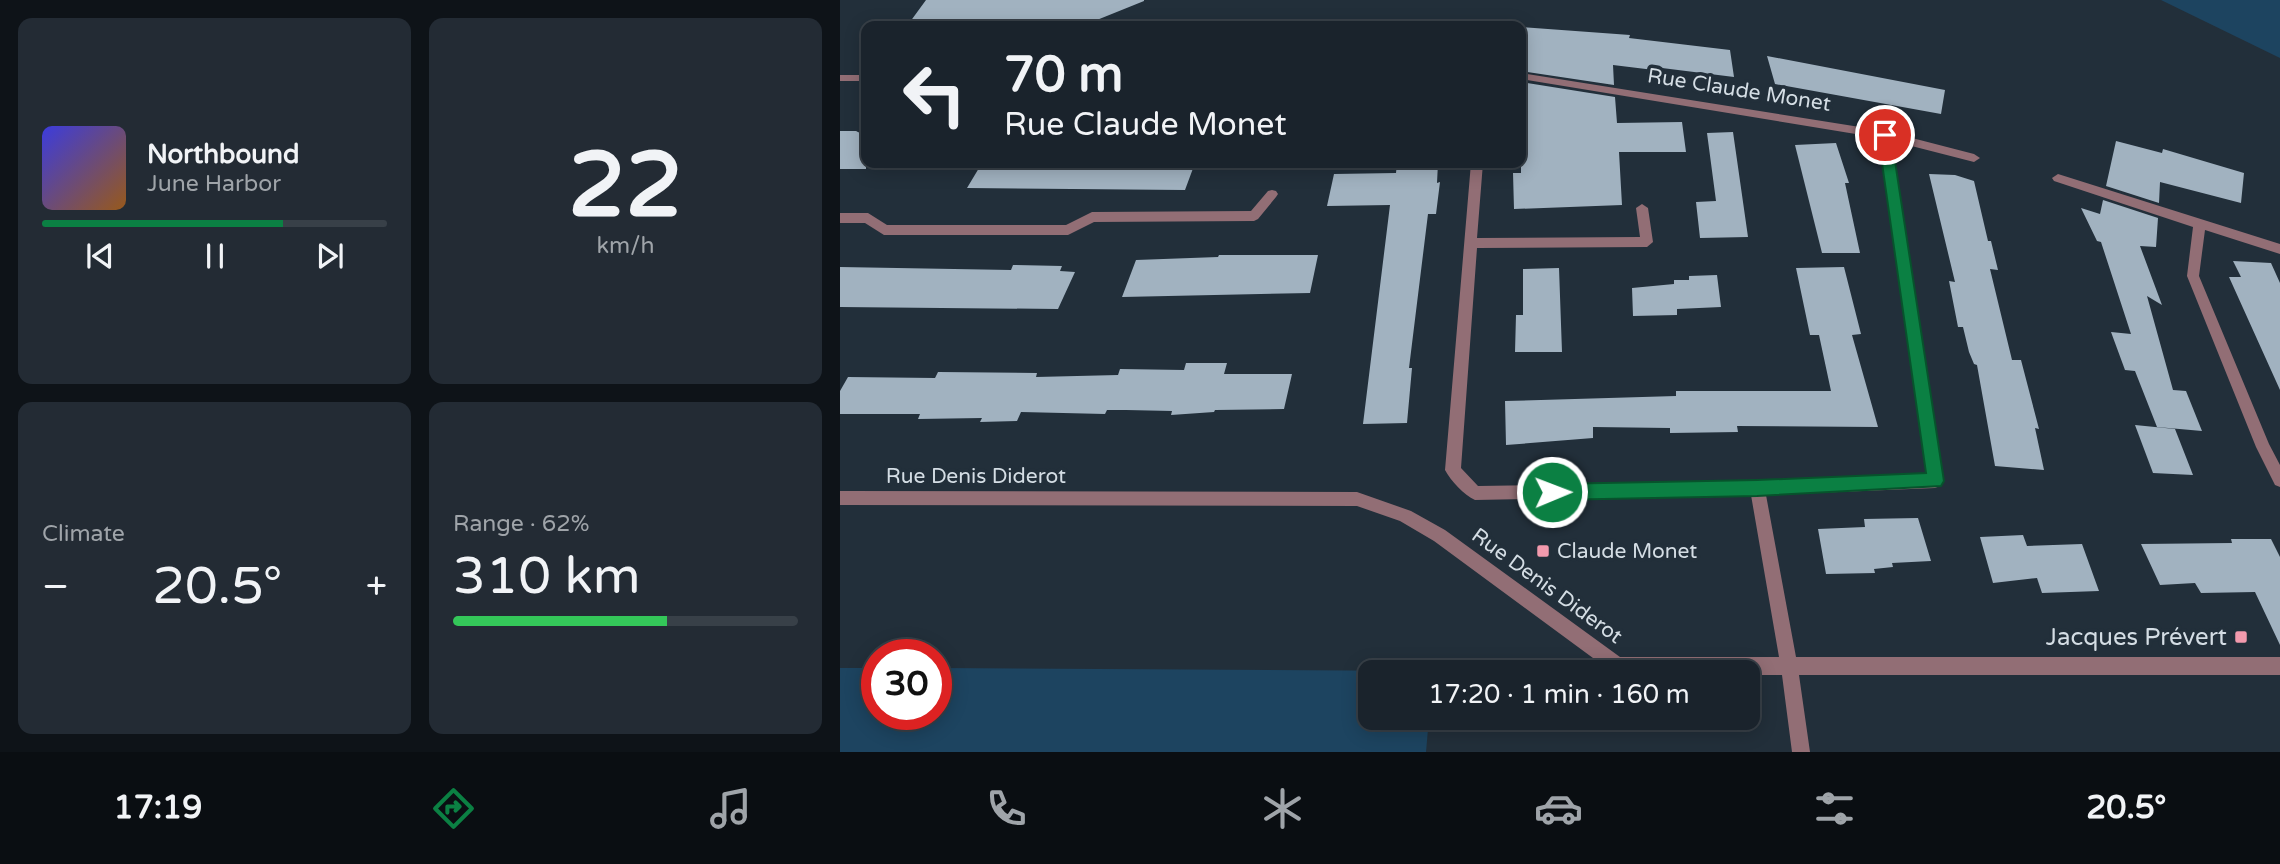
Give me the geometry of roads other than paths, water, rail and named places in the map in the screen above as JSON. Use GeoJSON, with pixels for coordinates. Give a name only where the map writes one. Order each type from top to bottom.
{"type":"FeatureCollection","features":[{"type":"Feature","properties":{"kind":"street","name":"Rue Claude Monet"},"geometry":{"type":"LineString","coordinates":[[1526,77],[1885,135],[1974,158]]}},
{"type":"Feature","properties":{"kind":"street"},"geometry":{"type":"LineString","coordinates":[[840,78],[861,78]]}},
{"type":"Feature","properties":{"kind":"street"},"geometry":{"type":"LineString","coordinates":[[1476,168],[1453,470],[1475,493],[1757,488],[1935,481],[1885,135]]}},
{"type":"Feature","properties":{"kind":"street"},"geometry":{"type":"LineString","coordinates":[[2058,178],[2280,249]]}},
{"type":"Feature","properties":{"kind":"street"},"geometry":{"type":"LineString","coordinates":[[840,218],[868,218],[884,230],[1068,230],[1092,217],[1254,216],[1272,194]]}},
{"type":"Feature","properties":{"kind":"street"},"geometry":{"type":"LineString","coordinates":[[1471,243],[1647,242],[1642,208]]}},
{"type":"Feature","properties":{"kind":"street"},"geometry":{"type":"LineString","coordinates":[[2200,224],[2193,276],[2263,447],[2280,480]]}},
{"type":"Feature","properties":{"kind":"street"},"geometry":{"type":"LineString","coordinates":[[1757,488],[1789,666],[1801,752]]}},
{"type":"Feature","properties":{"kind":"street","name":"Rue Denis Diderot"},"geometry":{"type":"LineString","coordinates":[[840,498],[1357,499],[1410,517],[1502,579],[1618,666],[2280,666]]}},
{"type":"Feature","properties":{"kind":"place","name":"Claude Monet"},"geometry":{"type":"Point","coordinates":[1543,551]}},
{"type":"Feature","properties":{"kind":"place","name":"Jacques Prévert"},"geometry":{"type":"Point","coordinates":[2241,637]}}]}
